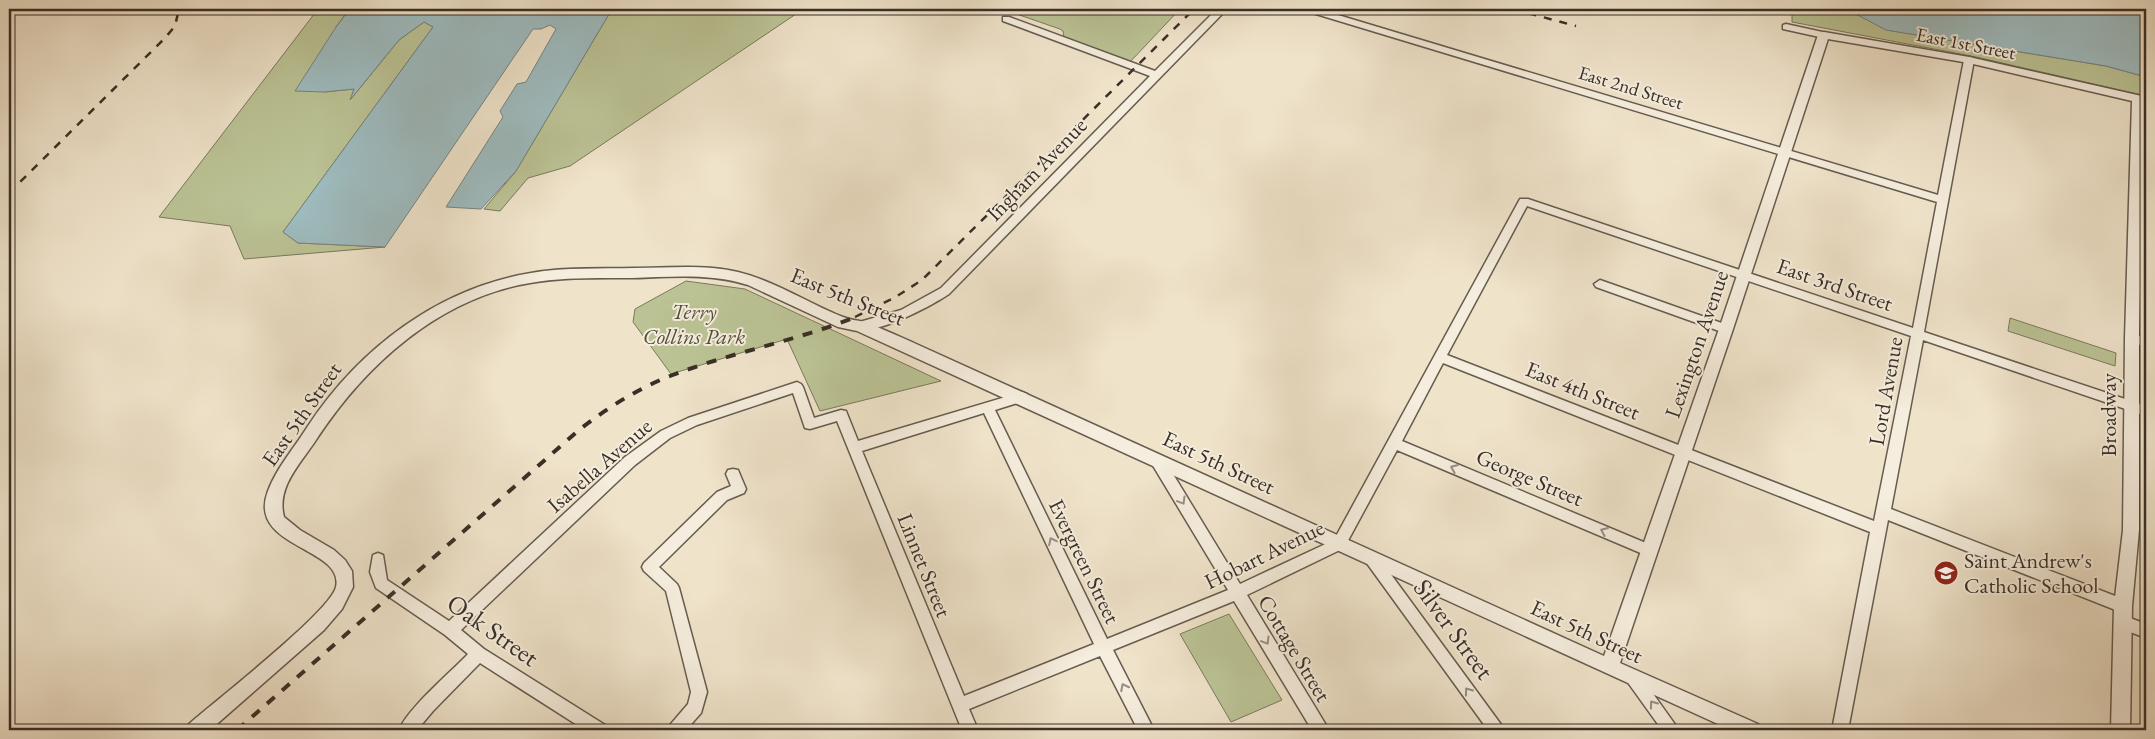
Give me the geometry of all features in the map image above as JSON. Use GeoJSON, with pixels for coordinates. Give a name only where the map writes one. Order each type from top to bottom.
{"type":"FeatureCollection","features":[{"type":"Feature","properties":{"kind":"street","name":"Ingham Avenue"},"geometry":{"type":"LineString","coordinates":[[860,326],[899,317],[928,303],[945,291],[1222,9]]}},
{"type":"Feature","properties":{"kind":"street","name":"East 2nd Street"},"geometry":{"type":"LineString","coordinates":[[1309,9],[1943,200]]}},
{"type":"Feature","properties":{"kind":"street"},"geometry":{"type":"LineString","coordinates":[[1006,19],[1156,75]]}},
{"type":"Feature","properties":{"kind":"street","name":"East 1st Street"},"geometry":{"type":"LineString","coordinates":[[1786,27],[1969,60],[2142,100]]}},
{"type":"Feature","properties":{"kind":"street","name":"Lexington Avenue"},"geometry":{"type":"LineString","coordinates":[[1609,667],[1648,550],[1726,330],[1743,274],[1824,35]]}},
{"type":"Feature","properties":{"kind":"street","name":"Lord Avenue"},"geometry":{"type":"LineString","coordinates":[[1840,730],[1878,529],[1884,512],[1969,60]]}},
{"type":"Feature","properties":{"kind":"street","name":"Broadway"},"geometry":{"type":"LineString","coordinates":[[2121,730],[2123,614],[2139,409],[2132,338],[2140,257],[2142,100]]}},
{"type":"Feature","properties":{"kind":"street","name":"East 3rd Street"},"geometry":{"type":"LineString","coordinates":[[1524,201],[2139,409]]}},
{"type":"Feature","properties":{"kind":"street","name":"Hobart Avenue"},"geometry":{"type":"LineString","coordinates":[[960,705],[1237,593],[1339,544],[1524,201]]}},
{"type":"Feature","properties":{"kind":"street","name":"East 5th Street"},"geometry":{"type":"LineString","coordinates":[[196,730],[312,630],[330,613],[340,598],[345,582],[343,572],[334,560],[294,535],[276,520],[273,502],[281,480],[329,407],[350,381],[371,360],[424,319],[453,303],[484,290],[534,276],[699,272],[735,276],[753,282],[835,319],[860,326],[1022,397],[1634,679],[1751,730]]}},
{"type":"Feature","properties":{"kind":"street"},"geometry":{"type":"LineString","coordinates":[[1600,284],[1726,330]]}},
{"type":"Feature","properties":{"kind":"street"},"geometry":{"type":"LineString","coordinates":[[2132,338],[2146,343]]}},
{"type":"Feature","properties":{"kind":"street","name":"East 4th Street"},"geometry":{"type":"LineString","coordinates":[[1440,357],[1878,529]]}},
{"type":"Feature","properties":{"kind":"street","name":"Isabella Avenue"},"geometry":{"type":"LineString","coordinates":[[450,630],[630,461],[654,442],[678,428],[704,417],[797,387],[810,424],[841,416]]}},
{"type":"Feature","properties":{"kind":"street"},"geometry":{"type":"LineString","coordinates":[[854,448],[1022,397]]}},
{"type":"Feature","properties":{"kind":"street","name":"Evergreen Street"},"geometry":{"type":"LineString","coordinates":[[988,408],[1103,647],[1146,730]]}},
{"type":"Feature","properties":{"kind":"street","name":"Linnet Street"},"geometry":{"type":"LineString","coordinates":[[841,416],[970,730]]}},
{"type":"Feature","properties":{"kind":"street","name":"George Street"},"geometry":{"type":"LineString","coordinates":[[1394,443],[1648,550]]}},
{"type":"Feature","properties":{"kind":"street","name":"Cottage Street"},"geometry":{"type":"LineString","coordinates":[[1157,460],[1321,730]]}},
{"type":"Feature","properties":{"kind":"street"},"geometry":{"type":"LineString","coordinates":[[676,730],[695,708],[700,692],[672,588],[649,567],[722,496],[739,489],[733,474]]}},
{"type":"Feature","properties":{"kind":"street"},"geometry":{"type":"LineString","coordinates":[[1884,512],[2123,614],[2146,632]]}},
{"type":"Feature","properties":{"kind":"street","name":"Silver Street"},"geometry":{"type":"LineString","coordinates":[[1371,558],[1497,730]]}},
{"type":"Feature","properties":{"kind":"street","name":"Oak Street"},"geometry":{"type":"LineString","coordinates":[[378,559],[378,572],[381,584],[450,630],[479,654],[599,730]]}},
{"type":"Feature","properties":{"kind":"street"},"geometry":{"type":"LineString","coordinates":[[407,730],[427,706],[479,654]]}},
{"type":"Feature","properties":{"kind":"street"},"geometry":{"type":"LineString","coordinates":[[1634,679],[1671,730]]}},
{"type":"Feature","properties":{"kind":"green space"},"geometry":{"type":"Polygon","coordinates":[[[318,9],[349,9],[336,27],[324,92],[354,89],[351,99],[399,40],[424,22],[433,27],[283,232],[298,243],[385,247],[244,259],[230,226],[159,217],[318,9]]]}},
{"type":"Feature","properties":{"kind":"green space"},"geometry":{"type":"Polygon","coordinates":[[[612,9],[853,9],[799,12],[570,166],[528,178],[500,211],[484,209],[516,171],[612,9]]]}},
{"type":"Feature","properties":{"kind":"green space"},"geometry":{"type":"Polygon","coordinates":[[[1002,9],[1180,9],[1130,62],[1064,37],[1063,31],[1060,29],[1002,9]]]}},
{"type":"Feature","properties":{"kind":"green space"},"geometry":{"type":"Polygon","coordinates":[[[1794,9],[1852,12],[1887,30],[2106,66],[2146,77],[2146,96],[1976,57],[1792,22],[1792,12],[1794,9]]]}},
{"type":"Feature","properties":{"kind":"green space","name":"Terry Collins Park"},"geometry":{"type":"Polygon","coordinates":[[[686,281],[745,289],[941,381],[820,411],[787,339],[671,374],[633,322],[635,309],[686,281]]]}},
{"type":"Feature","properties":{"kind":"green space"},"geometry":{"type":"Polygon","coordinates":[[[2010,318],[2116,353],[2115,366],[2008,331],[2010,318]]]}},
{"type":"Feature","properties":{"kind":"green space"},"geometry":{"type":"Polygon","coordinates":[[[1229,614],[1282,700],[1231,722],[1180,634],[1229,614]]]}},
{"type":"Feature","properties":{"kind":"water"},"geometry":{"type":"Polygon","coordinates":[[[350,9],[612,9],[516,171],[481,209],[446,207],[503,117],[500,111],[517,84],[526,82],[556,29],[550,25],[541,29],[533,29],[385,247],[298,243],[283,232],[433,27],[424,22],[399,40],[350,100],[354,89],[324,92],[295,91],[336,27],[350,9]]]}},
{"type":"Feature","properties":{"kind":"water"},"geometry":{"type":"Polygon","coordinates":[[[1812,9],[2146,9],[2146,77],[2106,66],[1886,30],[1852,12],[1812,9]]]}},
{"type":"Feature","properties":{"kind":"railway"},"geometry":{"type":"LineString","coordinates":[[9,193],[165,38],[175,26],[179,9]]}},
{"type":"Feature","properties":{"kind":"railway"},"geometry":{"type":"LineString","coordinates":[[855,317],[894,298],[922,280],[1194,9]]}},
{"type":"Feature","properties":{"kind":"railway"},"geometry":{"type":"LineString","coordinates":[[1513,9],[1576,26]]}},
{"type":"Feature","properties":{"kind":"railway"},"geometry":{"type":"LineString","coordinates":[[237,730],[579,430],[600,414],[634,393],[670,376],[717,360],[812,333],[858,316]]}},
{"type":"Feature","properties":{"kind":"place","name":"Saint Andrew's Catholic School"},"geometry":{"type":"Point","coordinates":[1946,573]}}]}
